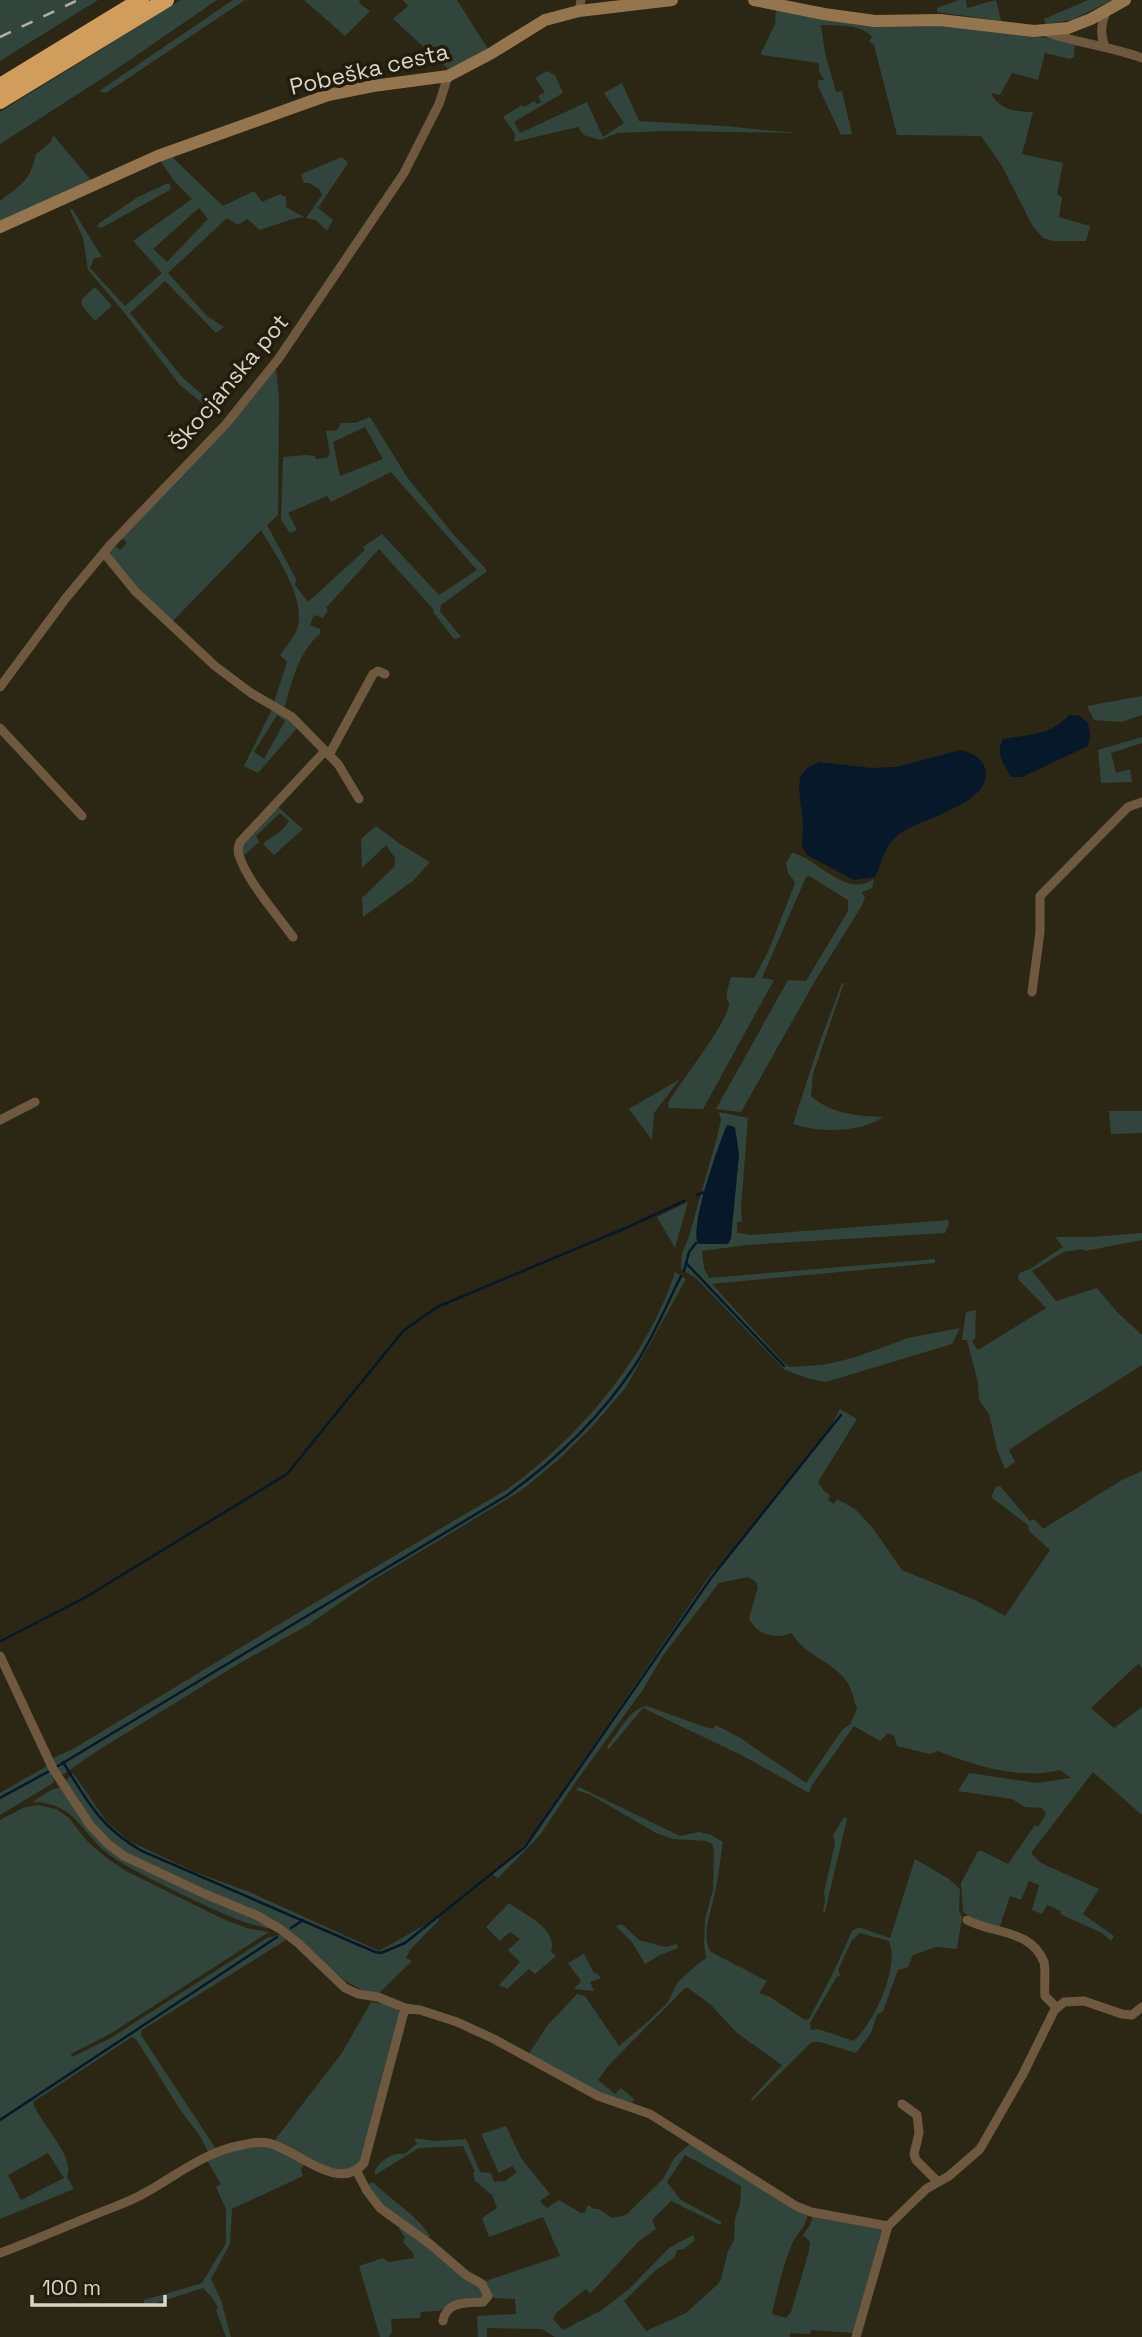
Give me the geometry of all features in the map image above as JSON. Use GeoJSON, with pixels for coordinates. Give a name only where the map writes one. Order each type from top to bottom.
{"type":"FeatureCollection","features":[{"type":"Feature","properties":{"kind":"highway"},"geometry":{"type":"LineString","coordinates":[[0,86],[141,0]]}},
{"type":"Feature","properties":{"kind":"highway"},"geometry":{"type":"LineString","coordinates":[[0,101],[166,0]]}},
{"type":"Feature","properties":{"kind":"street","name":"Pobeška cesta"},"geometry":{"type":"LineString","coordinates":[[0,227],[158,156],[328,95],[448,76],[545,20],[580,5],[672,0]]}},
{"type":"Feature","properties":{"kind":"street"},"geometry":{"type":"LineString","coordinates":[[754,0],[875,21],[940,20],[1043,32],[1142,58]]}},
{"type":"Feature","properties":{"kind":"street"},"geometry":{"type":"LineString","coordinates":[[1043,32],[1068,28],[1125,0]]}},
{"type":"Feature","properties":{"kind":"street"},"geometry":{"type":"LineString","coordinates":[[1105,47],[1101,22],[1107,9]]}},
{"type":"Feature","properties":{"kind":"street","name":"Škocjanska pot"},"geometry":{"type":"LineString","coordinates":[[0,687],[66,598],[129,523],[226,424],[286,348],[404,173],[439,104],[448,76]]}},
{"type":"Feature","properties":{"kind":"street"},"geometry":{"type":"LineString","coordinates":[[104,553],[135,592],[215,666],[251,693],[292,718],[338,764],[359,799]]}},
{"type":"Feature","properties":{"kind":"street"},"geometry":{"type":"LineString","coordinates":[[293,937],[240,859],[240,842],[327,753],[373,674],[378,671],[386,674]]}},
{"type":"Feature","properties":{"kind":"street"},"geometry":{"type":"LineString","coordinates":[[0,727],[82,816]]}},
{"type":"Feature","properties":{"kind":"street"},"geometry":{"type":"LineString","coordinates":[[1032,992],[1040,932],[1040,896],[1128,807],[1142,802]]}},
{"type":"Feature","properties":{"kind":"street"},"geometry":{"type":"LineString","coordinates":[[0,1120],[36,1102]]}},
{"type":"Feature","properties":{"kind":"street"},"geometry":{"type":"LineString","coordinates":[[0,1656],[52,1769],[90,1825],[124,1856],[205,1895],[256,1915],[280,1929],[345,1989],[457,2022],[505,2044],[598,2096],[650,2114],[796,2206],[888,2225]]}},
{"type":"Feature","properties":{"kind":"street"},"geometry":{"type":"LineString","coordinates":[[967,1920],[976,1925],[1025,1938],[1045,1963],[1045,1996],[1058,2008]]}},
{"type":"Feature","properties":{"kind":"street"},"geometry":{"type":"LineString","coordinates":[[856,2337],[888,2225],[926,2189],[949,2176],[980,2149],[1023,2074],[1054,2011],[1064,2002],[1083,2001],[1122,2014],[1132,2015],[1142,2007]]}},
{"type":"Feature","properties":{"kind":"street"},"geometry":{"type":"LineString","coordinates":[[0,2253],[121,2205],[201,2158],[239,2145],[271,2143],[331,2172],[357,2172],[364,2163],[405,2008]]}},
{"type":"Feature","properties":{"kind":"street"},"geometry":{"type":"LineString","coordinates":[[902,2104],[917,2115],[919,2133],[914,2154],[916,2160],[938,2182]]}},
{"type":"Feature","properties":{"kind":"street"},"geometry":{"type":"LineString","coordinates":[[357,2172],[380,2208],[430,2244],[466,2275],[482,2284],[488,2296],[483,2302],[450,2306],[444,2312],[443,2321]]}},
{"type":"Feature","properties":{"kind":"green space"},"geometry":{"type":"Polygon","coordinates":[[[0,0],[98,0],[0,61],[0,0]]]}},
{"type":"Feature","properties":{"kind":"green space"},"geometry":{"type":"Polygon","coordinates":[[[181,0],[217,0],[0,144],[0,112],[181,0]]]}},
{"type":"Feature","properties":{"kind":"green space"},"geometry":{"type":"Polygon","coordinates":[[[233,0],[245,0],[106,93],[99,91],[233,0]]]}},
{"type":"Feature","properties":{"kind":"green space"},"geometry":{"type":"Polygon","coordinates":[[[304,0],[360,0],[359,3],[370,11],[345,36],[304,0]]]}},
{"type":"Feature","properties":{"kind":"green space"},"geometry":{"type":"Polygon","coordinates":[[[403,0],[457,0],[488,49],[448,69],[393,19],[408,6],[403,0]]]}},
{"type":"Feature","properties":{"kind":"green space"},"geometry":{"type":"Polygon","coordinates":[[[966,0],[967,8],[996,0],[1001,21],[937,12],[937,8],[966,0]]]}},
{"type":"Feature","properties":{"kind":"green space"},"geometry":{"type":"Polygon","coordinates":[[[1088,0],[1112,0],[1072,20],[1045,24],[1044,19],[1088,0]]]}},
{"type":"Feature","properties":{"kind":"green space"},"geometry":{"type":"Polygon","coordinates":[[[776,10],[938,25],[1055,39],[1075,45],[1074,57],[1070,59],[1045,53],[1038,80],[1012,73],[1000,95],[991,93],[1003,106],[1033,112],[1022,154],[1063,163],[1057,194],[1062,198],[1059,217],[1090,226],[1086,241],[1053,241],[1043,238],[1032,225],[1002,166],[981,136],[897,135],[874,45],[869,42],[872,37],[855,28],[821,25],[825,53],[836,92],[842,91],[852,134],[841,135],[818,86],[818,80],[824,80],[819,71],[819,63],[762,55],[775,24],[776,10]]]}},
{"type":"Feature","properties":{"kind":"green space"},"geometry":{"type":"Polygon","coordinates":[[[547,71],[555,75],[563,93],[514,122],[520,133],[587,102],[603,137],[624,123],[604,93],[622,83],[639,121],[796,133],[668,131],[618,133],[600,140],[584,135],[578,127],[514,142],[515,134],[503,117],[522,105],[524,107],[534,101],[537,104],[541,102],[538,96],[545,92],[535,78],[547,71]]]}},
{"type":"Feature","properties":{"kind":"green space"},"geometry":{"type":"Polygon","coordinates":[[[53,135],[91,180],[0,221],[0,201],[24,182],[31,171],[36,154],[51,142],[53,135]]]}},
{"type":"Feature","properties":{"kind":"green space"},"geometry":{"type":"Polygon","coordinates":[[[171,156],[223,206],[254,191],[262,202],[280,194],[286,197],[286,207],[304,217],[260,230],[247,219],[238,225],[227,218],[168,273],[207,316],[224,327],[216,333],[165,281],[130,313],[182,377],[223,413],[219,417],[180,385],[88,270],[83,238],[69,208],[73,210],[102,257],[94,258],[90,268],[125,306],[162,273],[133,241],[192,199],[174,181],[160,160],[171,156]],[[199,208],[153,249],[167,262],[208,219],[199,208]]]}},
{"type":"Feature","properties":{"kind":"green space"},"geometry":{"type":"Polygon","coordinates":[[[342,157],[348,163],[318,208],[333,220],[327,231],[316,220],[306,218],[322,195],[320,190],[304,183],[301,174],[342,157]]]}},
{"type":"Feature","properties":{"kind":"green space"},"geometry":{"type":"Polygon","coordinates":[[[168,183],[170,190],[101,228],[97,227],[138,197],[168,183]]]}},
{"type":"Feature","properties":{"kind":"green space"},"geometry":{"type":"Polygon","coordinates":[[[95,287],[112,306],[95,321],[82,306],[82,299],[95,287]]]}},
{"type":"Feature","properties":{"kind":"green space"},"geometry":{"type":"Polygon","coordinates":[[[276,368],[279,398],[278,515],[267,525],[296,579],[295,585],[308,602],[365,550],[363,547],[382,534],[439,595],[477,570],[391,472],[331,502],[327,496],[288,513],[297,530],[290,533],[281,520],[283,457],[305,455],[315,456],[316,459],[327,458],[330,454],[326,431],[337,430],[341,423],[355,423],[370,417],[407,477],[486,572],[441,605],[440,611],[461,637],[454,639],[434,610],[379,549],[326,608],[328,610],[323,618],[314,615],[310,625],[320,629],[320,634],[312,641],[301,659],[284,709],[274,702],[287,662],[280,655],[296,632],[298,607],[289,579],[261,530],[172,622],[112,561],[110,552],[114,544],[120,550],[127,543],[121,537],[276,368]],[[365,427],[333,442],[340,476],[383,459],[365,427]]]}},
{"type":"Feature","properties":{"kind":"green space"},"geometry":{"type":"Polygon","coordinates":[[[1142,696],[1142,715],[1121,722],[1094,720],[1087,706],[1142,696]]]}},
{"type":"Feature","properties":{"kind":"green space"},"geometry":{"type":"Polygon","coordinates":[[[273,707],[298,727],[258,773],[244,766],[273,707]],[[277,715],[254,752],[264,759],[285,721],[277,715]]]}},
{"type":"Feature","properties":{"kind":"green space"},"geometry":{"type":"Polygon","coordinates":[[[1142,737],[1142,743],[1111,753],[1116,773],[1130,769],[1132,782],[1101,783],[1098,750],[1142,737]]]}},
{"type":"Feature","properties":{"kind":"green space"},"geometry":{"type":"Polygon","coordinates":[[[278,807],[303,829],[274,855],[263,844],[289,821],[280,813],[256,836],[259,842],[241,858],[241,843],[278,807]]]}},
{"type":"Feature","properties":{"kind":"green space"},"geometry":{"type":"Polygon","coordinates":[[[376,826],[430,862],[414,880],[363,917],[362,898],[395,866],[395,858],[386,845],[362,868],[361,839],[376,826]]]}},
{"type":"Feature","properties":{"kind":"green space"},"geometry":{"type":"Polygon","coordinates":[[[792,853],[802,856],[842,881],[863,884],[874,879],[872,888],[862,892],[865,898],[861,907],[815,981],[741,1112],[716,1109],[788,980],[806,981],[848,911],[848,900],[809,876],[806,877],[762,978],[774,980],[703,1109],[669,1108],[668,1103],[727,1012],[731,977],[754,978],[768,952],[795,882],[788,873],[786,863],[792,853]]]}},
{"type":"Feature","properties":{"kind":"green space"},"geometry":{"type":"Polygon","coordinates":[[[842,983],[813,1074],[811,1096],[836,1110],[854,1115],[883,1117],[863,1126],[839,1130],[815,1129],[793,1124],[818,1047],[842,983]]]}},
{"type":"Feature","properties":{"kind":"green space"},"geometry":{"type":"Polygon","coordinates":[[[680,1079],[654,1113],[652,1140],[629,1109],[680,1079]]]}},
{"type":"Feature","properties":{"kind":"green space"},"geometry":{"type":"Polygon","coordinates":[[[1109,1111],[1142,1111],[1142,1133],[1111,1134],[1109,1111]]]}},
{"type":"Feature","properties":{"kind":"green space"},"geometry":{"type":"Polygon","coordinates":[[[719,1112],[748,1118],[742,1222],[737,1222],[737,1233],[751,1235],[948,1220],[945,1233],[747,1245],[702,1251],[704,1268],[709,1278],[935,1259],[935,1263],[712,1284],[783,1362],[789,1367],[822,1365],[853,1358],[908,1338],[960,1328],[952,1344],[826,1382],[785,1370],[696,1278],[681,1269],[682,1253],[721,1120],[719,1112]],[[727,1126],[712,1168],[697,1225],[728,1244],[731,1238],[739,1154],[727,1126]]]}},
{"type":"Feature","properties":{"kind":"green space"},"geometry":{"type":"Polygon","coordinates":[[[688,1202],[675,1248],[657,1217],[688,1202]]]}},
{"type":"Feature","properties":{"kind":"green space"},"geometry":{"type":"Polygon","coordinates":[[[1142,1233],[1142,1240],[1085,1251],[1064,1252],[1032,1271],[1056,1301],[1097,1288],[1118,1313],[1142,1335],[1142,1365],[1009,1450],[1015,1462],[1005,1469],[989,1414],[979,1400],[978,1383],[967,1340],[962,1340],[966,1312],[976,1310],[975,1339],[972,1341],[978,1350],[1046,1308],[1018,1279],[1019,1273],[1030,1269],[1063,1247],[1055,1237],[1142,1233]]]}},
{"type":"Feature","properties":{"kind":"green space"},"geometry":{"type":"Polygon","coordinates":[[[675,1272],[686,1279],[626,1387],[592,1427],[522,1490],[64,1774],[58,1773],[51,1759],[73,1749],[506,1490],[533,1469],[584,1421],[629,1365],[663,1304],[675,1272]]]}},
{"type":"Feature","properties":{"kind":"green space"},"geometry":{"type":"Polygon","coordinates":[[[840,1409],[857,1419],[818,1482],[830,1495],[828,1500],[834,1504],[837,1499],[855,1509],[872,1527],[902,1570],[975,1600],[1005,1616],[1050,1550],[1029,1531],[1028,1525],[991,1497],[996,1487],[1000,1486],[1030,1521],[1034,1519],[1043,1529],[1122,1480],[1142,1471],[1142,1668],[1139,1663],[1091,1708],[1114,1728],[1142,1707],[1142,1815],[1093,1772],[1031,1853],[1041,1863],[1099,1889],[1083,1914],[1114,1936],[1111,1941],[1102,1933],[1060,1914],[1061,1911],[1047,1905],[1042,1914],[1032,1910],[1039,1885],[1029,1881],[1021,1900],[1010,1896],[999,1929],[975,1920],[963,1912],[961,1883],[978,1851],[1008,1864],[1035,1825],[1038,1827],[1046,1814],[1042,1808],[1025,1807],[1012,1799],[958,1791],[969,1773],[1037,1783],[1071,1778],[1060,1770],[1029,1773],[998,1770],[938,1751],[930,1754],[897,1746],[894,1736],[888,1733],[880,1741],[854,1726],[809,1793],[743,1756],[643,1708],[609,1749],[607,1747],[630,1716],[635,1711],[647,1706],[705,1727],[713,1729],[716,1725],[742,1739],[806,1783],[842,1730],[850,1724],[857,1709],[847,1682],[803,1647],[792,1633],[773,1636],[761,1632],[752,1624],[749,1618],[758,1587],[756,1582],[748,1577],[719,1583],[664,1654],[642,1691],[540,1835],[498,1878],[491,1873],[519,1851],[531,1837],[712,1572],[723,1564],[828,1432],[840,1409]]]}},
{"type":"Feature","properties":{"kind":"green space"},"geometry":{"type":"Polygon","coordinates":[[[47,1766],[53,1783],[0,1815],[0,1793],[47,1766]]]}},
{"type":"Feature","properties":{"kind":"green space"},"geometry":{"type":"Polygon","coordinates":[[[73,1773],[107,1822],[129,1841],[379,1951],[439,1917],[439,1920],[410,1950],[406,1958],[412,1961],[379,1993],[370,1994],[344,1980],[290,1933],[125,1853],[98,1831],[65,1781],[73,1773]]]}},
{"type":"Feature","properties":{"kind":"green space"},"geometry":{"type":"Polygon","coordinates":[[[62,1787],[120,1857],[278,1930],[229,1916],[150,1878],[105,1851],[79,1823],[60,1808],[32,1802],[53,1789],[62,1787]]]}},
{"type":"Feature","properties":{"kind":"green space"},"geometry":{"type":"Polygon","coordinates":[[[579,1787],[680,1836],[699,1832],[723,1842],[708,1923],[708,1946],[711,1952],[767,1981],[759,1993],[770,1997],[805,2020],[809,2019],[852,1931],[861,1928],[890,1938],[915,1859],[949,1879],[960,1889],[959,1910],[962,1917],[957,1949],[936,1947],[913,1955],[908,1967],[898,1970],[883,2011],[877,2015],[871,2033],[856,2053],[812,2042],[752,2101],[782,2065],[737,2033],[710,2004],[688,1988],[609,2065],[598,2080],[615,2094],[621,2088],[634,2099],[632,2104],[597,2093],[530,2055],[530,2052],[547,2026],[577,1994],[585,1996],[619,2046],[666,2004],[679,1982],[706,1958],[705,1919],[713,1890],[714,1850],[712,1844],[706,1841],[673,1839],[656,1833],[591,1795],[576,1790],[579,1787]],[[860,1933],[852,1940],[838,1970],[840,1975],[810,2023],[811,2030],[818,2029],[854,2041],[862,2032],[877,2008],[888,1979],[891,1965],[889,1941],[860,1933]]]}},
{"type":"Feature","properties":{"kind":"green space"},"geometry":{"type":"Polygon","coordinates":[[[38,1805],[56,1809],[69,1818],[87,1841],[126,1871],[223,1919],[247,1928],[269,1932],[110,2034],[71,2054],[72,2057],[109,2039],[267,1938],[279,1935],[289,1938],[142,2030],[141,2035],[216,2149],[208,2152],[136,2039],[132,2037],[33,2102],[62,2150],[68,2169],[67,2177],[74,2189],[0,2219],[0,1820],[23,1808],[38,1805]],[[48,2153],[8,2175],[21,2200],[64,2178],[48,2153]]]}},
{"type":"Feature","properties":{"kind":"green space"},"geometry":{"type":"Polygon","coordinates":[[[844,1817],[847,1819],[825,1912],[824,1892],[835,1844],[833,1835],[844,1817]]]}},
{"type":"Feature","properties":{"kind":"green space"},"geometry":{"type":"Polygon","coordinates":[[[509,1903],[545,1929],[550,1936],[551,1952],[556,1956],[535,1974],[529,1969],[507,1989],[499,1985],[520,1962],[508,1950],[520,1939],[510,1932],[500,1941],[486,1927],[509,1903]]]}},
{"type":"Feature","properties":{"kind":"green space"},"geometry":{"type":"Polygon","coordinates":[[[622,1924],[639,1940],[665,1947],[677,1944],[678,1948],[645,1964],[632,1942],[616,1926],[622,1924]]]}},
{"type":"Feature","properties":{"kind":"green space"},"geometry":{"type":"Polygon","coordinates":[[[584,1954],[594,1973],[601,1978],[590,1982],[594,1991],[574,1989],[581,1981],[568,1963],[584,1954]]]}},
{"type":"Feature","properties":{"kind":"green space"},"geometry":{"type":"Polygon","coordinates":[[[371,2002],[390,2005],[400,2012],[361,2164],[355,2170],[331,2169],[274,2141],[342,2053],[371,2002]]]}},
{"type":"Feature","properties":{"kind":"green space"},"geometry":{"type":"Polygon","coordinates":[[[506,2126],[521,2158],[550,2194],[540,2201],[547,2208],[559,2200],[581,2213],[585,2212],[588,2205],[612,2218],[626,2215],[663,2179],[675,2157],[691,2143],[808,2214],[789,2252],[772,2314],[786,2318],[791,2312],[809,2251],[810,2242],[803,2235],[813,2215],[884,2228],[854,2333],[812,2330],[809,2334],[790,2333],[790,2337],[555,2337],[542,2329],[487,2328],[487,2337],[478,2337],[477,2316],[516,2314],[515,2299],[494,2298],[483,2282],[560,2256],[543,2217],[489,2237],[482,2218],[497,2208],[492,2195],[475,2181],[475,2172],[463,2146],[419,2148],[375,2175],[375,2171],[386,2158],[404,2154],[417,2144],[414,2138],[434,2141],[466,2139],[480,2172],[491,2173],[494,2182],[505,2181],[517,2172],[512,2166],[499,2173],[481,2134],[506,2126]],[[685,2155],[667,2182],[681,2200],[722,2222],[720,2225],[671,2201],[652,2220],[656,2229],[638,2242],[590,2294],[586,2289],[557,2312],[553,2319],[563,2330],[602,2310],[629,2289],[669,2248],[693,2235],[695,2240],[684,2249],[677,2250],[675,2257],[655,2271],[624,2301],[646,2331],[686,2313],[721,2279],[728,2251],[734,2240],[741,2186],[685,2155]]]}},
{"type":"Feature","properties":{"kind":"green space"},"geometry":{"type":"Polygon","coordinates":[[[263,2145],[276,2148],[304,2164],[301,2170],[303,2176],[232,2209],[230,2244],[211,2279],[221,2300],[231,2337],[226,2337],[216,2310],[218,2308],[203,2288],[144,2307],[144,2300],[202,2283],[226,2243],[226,2209],[216,2187],[221,2184],[206,2159],[219,2153],[263,2145]]]}},
{"type":"Feature","properties":{"kind":"green space"},"geometry":{"type":"Polygon","coordinates":[[[373,2182],[411,2214],[430,2236],[426,2239],[377,2202],[367,2185],[373,2182]]]}},
{"type":"Feature","properties":{"kind":"green space"},"geometry":{"type":"Polygon","coordinates":[[[401,2225],[480,2285],[483,2298],[451,2303],[439,2311],[421,2312],[420,2318],[391,2319],[392,2332],[389,2337],[380,2337],[359,2266],[383,2258],[389,2262],[414,2258],[403,2242],[405,2237],[399,2229],[401,2225]]]}},
{"type":"Feature","properties":{"kind":"water"},"geometry":{"type":"Polygon","coordinates":[[[1069,715],[1078,715],[1088,723],[1088,746],[1022,777],[1011,777],[1000,754],[1003,739],[1047,730],[1069,715]]]}},
{"type":"Feature","properties":{"kind":"water"},"geometry":{"type":"Polygon","coordinates":[[[961,750],[976,756],[984,765],[985,781],[978,792],[953,809],[898,835],[886,850],[875,877],[854,880],[807,855],[802,846],[803,824],[799,790],[800,777],[806,769],[819,762],[871,768],[896,767],[961,750]]]}},
{"type":"Feature","properties":{"kind":"water"},"geometry":{"type":"Polygon","coordinates":[[[727,1125],[735,1127],[739,1154],[731,1238],[728,1244],[698,1244],[697,1221],[701,1204],[727,1125]]]}},
{"type":"Feature","properties":{"kind":"waterway"},"geometry":{"type":"LineString","coordinates":[[697,1195],[705,1192]]}},
{"type":"Feature","properties":{"kind":"waterway"},"geometry":{"type":"LineString","coordinates":[[1,1641],[86,1597],[287,1474],[403,1331],[437,1307],[684,1201]]}},
{"type":"Feature","properties":{"kind":"waterway"},"geometry":{"type":"LineString","coordinates":[[684,1271],[689,1252],[696,1243]]}},
{"type":"Feature","properties":{"kind":"waterway"},"geometry":{"type":"LineString","coordinates":[[686,1263],[784,1366]]}},
{"type":"Feature","properties":{"kind":"waterway"},"geometry":{"type":"LineString","coordinates":[[0,1798],[53,1769],[506,1496],[560,1453],[607,1404],[647,1345],[681,1276]]}},
{"type":"Feature","properties":{"kind":"waterway"},"geometry":{"type":"LineString","coordinates":[[63,1762],[105,1823],[142,1851],[375,1952],[381,1953],[405,1943],[525,1847],[711,1578],[841,1415]]}},
{"type":"Feature","properties":{"kind":"waterway"},"geometry":{"type":"LineString","coordinates":[[291,1928],[303,1920]]}},
{"type":"Feature","properties":{"kind":"waterway"},"geometry":{"type":"LineString","coordinates":[[0,2120],[277,1937]]}},
{"type":"Feature","properties":{"kind":"railway"},"geometry":{"type":"LineString","coordinates":[[0,37],[78,0]]}}]}
